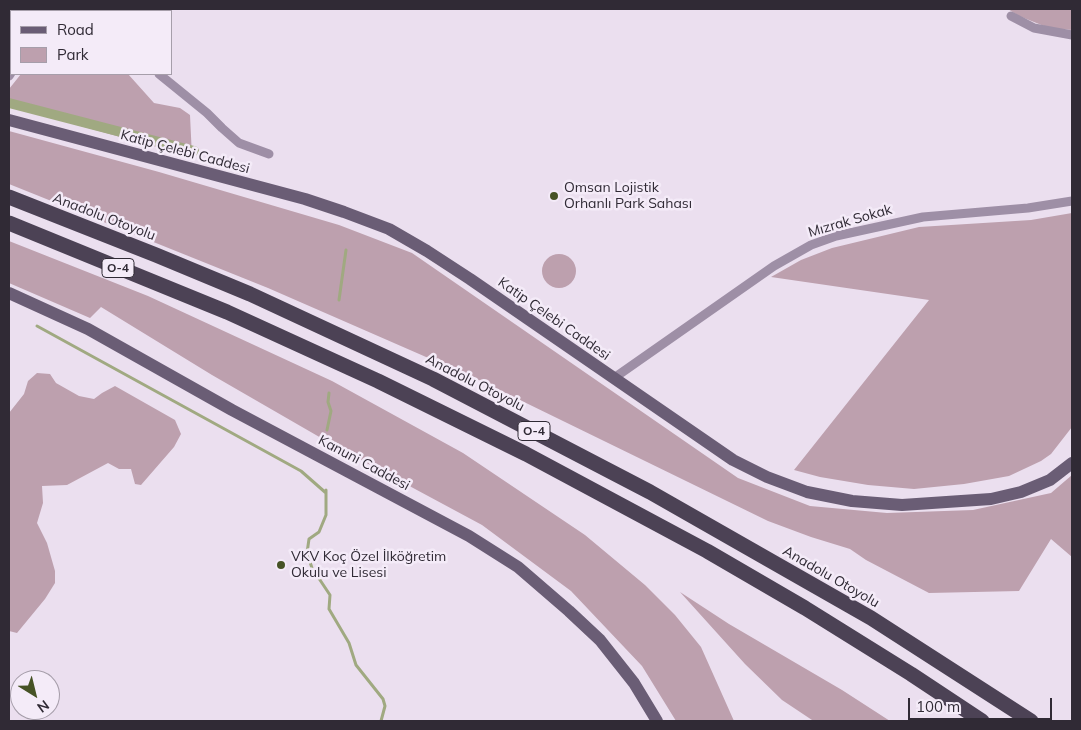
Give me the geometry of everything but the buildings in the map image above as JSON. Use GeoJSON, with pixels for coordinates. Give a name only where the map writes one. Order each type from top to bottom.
{"type":"FeatureCollection","features":[{"type":"Feature","properties":{"kind":"highway","name":"Anadolu Otoyolu"},"geometry":{"type":"LineString","coordinates":[[9,198],[250,294],[467,397],[650,492],[871,618],[1031,721]]}},
{"type":"Feature","properties":{"kind":"highway","name":"O-4"},"geometry":{"type":"LineString","coordinates":[[9,224],[227,312],[378,381],[526,454],[707,551],[805,608],[982,721]]}},
{"type":"Feature","properties":{"kind":"main road","name":"Katip Çelebi Caddesi"},"geometry":{"type":"LineString","coordinates":[[9,120],[305,200],[389,229],[427,251],[733,460],[767,477],[807,492],[852,501],[902,505],[991,499],[1021,492],[1050,480],[1072,463]]}},
{"type":"Feature","properties":{"kind":"main road","name":"Kanuni Caddesi"},"geometry":{"type":"LineString","coordinates":[[9,293],[88,329],[232,410],[469,536],[518,567],[600,640],[634,683],[657,721]]}},
{"type":"Feature","properties":{"kind":"street"},"geometry":{"type":"LineString","coordinates":[[1011,16],[1034,28],[1072,35]]}},
{"type":"Feature","properties":{"kind":"street"},"geometry":{"type":"LineString","coordinates":[[160,75],[239,142],[268,154]]}},
{"type":"Feature","properties":{"kind":"street","name":"Mızrak Sokak"},"geometry":{"type":"LineString","coordinates":[[614,378],[774,266],[811,245],[836,236],[923,217],[1028,208],[1072,201]]}},
{"type":"Feature","properties":{"kind":"green space"},"geometry":{"type":"Polygon","coordinates":[[[9,9],[68,9],[10,10],[9,69],[9,9]]]}},
{"type":"Feature","properties":{"kind":"green space"},"geometry":{"type":"Polygon","coordinates":[[[1008,9],[1072,9],[1072,30],[1049,28],[1019,16],[1008,9]]]}},
{"type":"Feature","properties":{"kind":"green space"},"geometry":{"type":"Polygon","coordinates":[[[20,75],[129,75],[154,103],[180,108],[190,115],[192,157],[9,106],[9,89],[20,75]]]}},
{"type":"Feature","properties":{"kind":"green space"},"geometry":{"type":"Polygon","coordinates":[[[9,131],[159,172],[339,225],[412,253],[738,478],[810,506],[887,513],[973,510],[1051,493],[1072,475],[1072,557],[1051,539],[1019,591],[929,593],[866,560],[850,549],[768,521],[481,381],[268,288],[9,184],[9,131]]]}},
{"type":"Feature","properties":{"kind":"green space"},"geometry":{"type":"Polygon","coordinates":[[[1072,213],[1072,427],[1051,454],[1041,461],[1009,476],[964,484],[914,489],[868,485],[820,477],[794,470],[929,300],[771,277],[801,260],[832,248],[919,227],[1031,220],[1072,213]]]}},
{"type":"Feature","properties":{"kind":"green space"},"geometry":{"type":"Polygon","coordinates":[[[9,241],[148,296],[332,381],[463,453],[585,535],[645,585],[675,615],[701,647],[734,721],[676,721],[642,666],[571,591],[482,525],[335,446],[212,375],[101,307],[90,318],[9,283],[9,241]]]}},
{"type":"Feature","properties":{"kind":"green space"},"geometry":{"type":"Polygon","coordinates":[[[559,254],[566,255],[571,259],[575,264],[575,278],[571,283],[566,287],[559,288],[552,287],[547,283],[543,278],[542,271],[543,264],[547,259],[552,255],[559,254]]]}},
{"type":"Feature","properties":{"kind":"green space"},"geometry":{"type":"Polygon","coordinates":[[[37,373],[50,374],[56,383],[79,396],[94,399],[115,386],[175,420],[181,434],[174,447],[141,485],[135,484],[131,469],[119,469],[108,463],[67,485],[42,486],[43,503],[37,523],[47,543],[55,571],[55,583],[45,599],[17,633],[9,631],[9,413],[24,394],[28,381],[37,373]]]}},
{"type":"Feature","properties":{"kind":"green space"},"geometry":{"type":"Polygon","coordinates":[[[680,592],[729,624],[842,690],[890,721],[812,720],[782,700],[745,664],[680,592]]]}},
{"type":"Feature","properties":{"kind":"waterway"},"geometry":{"type":"LineString","coordinates":[[9,103],[194,151]]}},
{"type":"Feature","properties":{"kind":"waterway"},"geometry":{"type":"LineString","coordinates":[[339,300],[346,250]]}},
{"type":"Feature","properties":{"kind":"waterway"},"geometry":{"type":"LineString","coordinates":[[37,326],[301,471],[326,493]]}},
{"type":"Feature","properties":{"kind":"waterway"},"geometry":{"type":"LineString","coordinates":[[327,430],[331,411],[328,402],[329,393]]}},
{"type":"Feature","properties":{"kind":"waterway"},"geometry":{"type":"LineString","coordinates":[[326,490],[326,515],[319,532],[309,539],[307,553],[312,568],[330,595],[329,609],[349,643],[356,665],[383,699],[385,706],[381,721]]}},
{"type":"Feature","properties":{"kind":"place","name":"Omsan Lojistik Orhanlı Park Sahası"},"geometry":{"type":"Point","coordinates":[554,196]}},
{"type":"Feature","properties":{"kind":"place","name":"VKV Koç Özel İlköğretim Okulu ve Lisesi"},"geometry":{"type":"Point","coordinates":[281,565]}}]}
